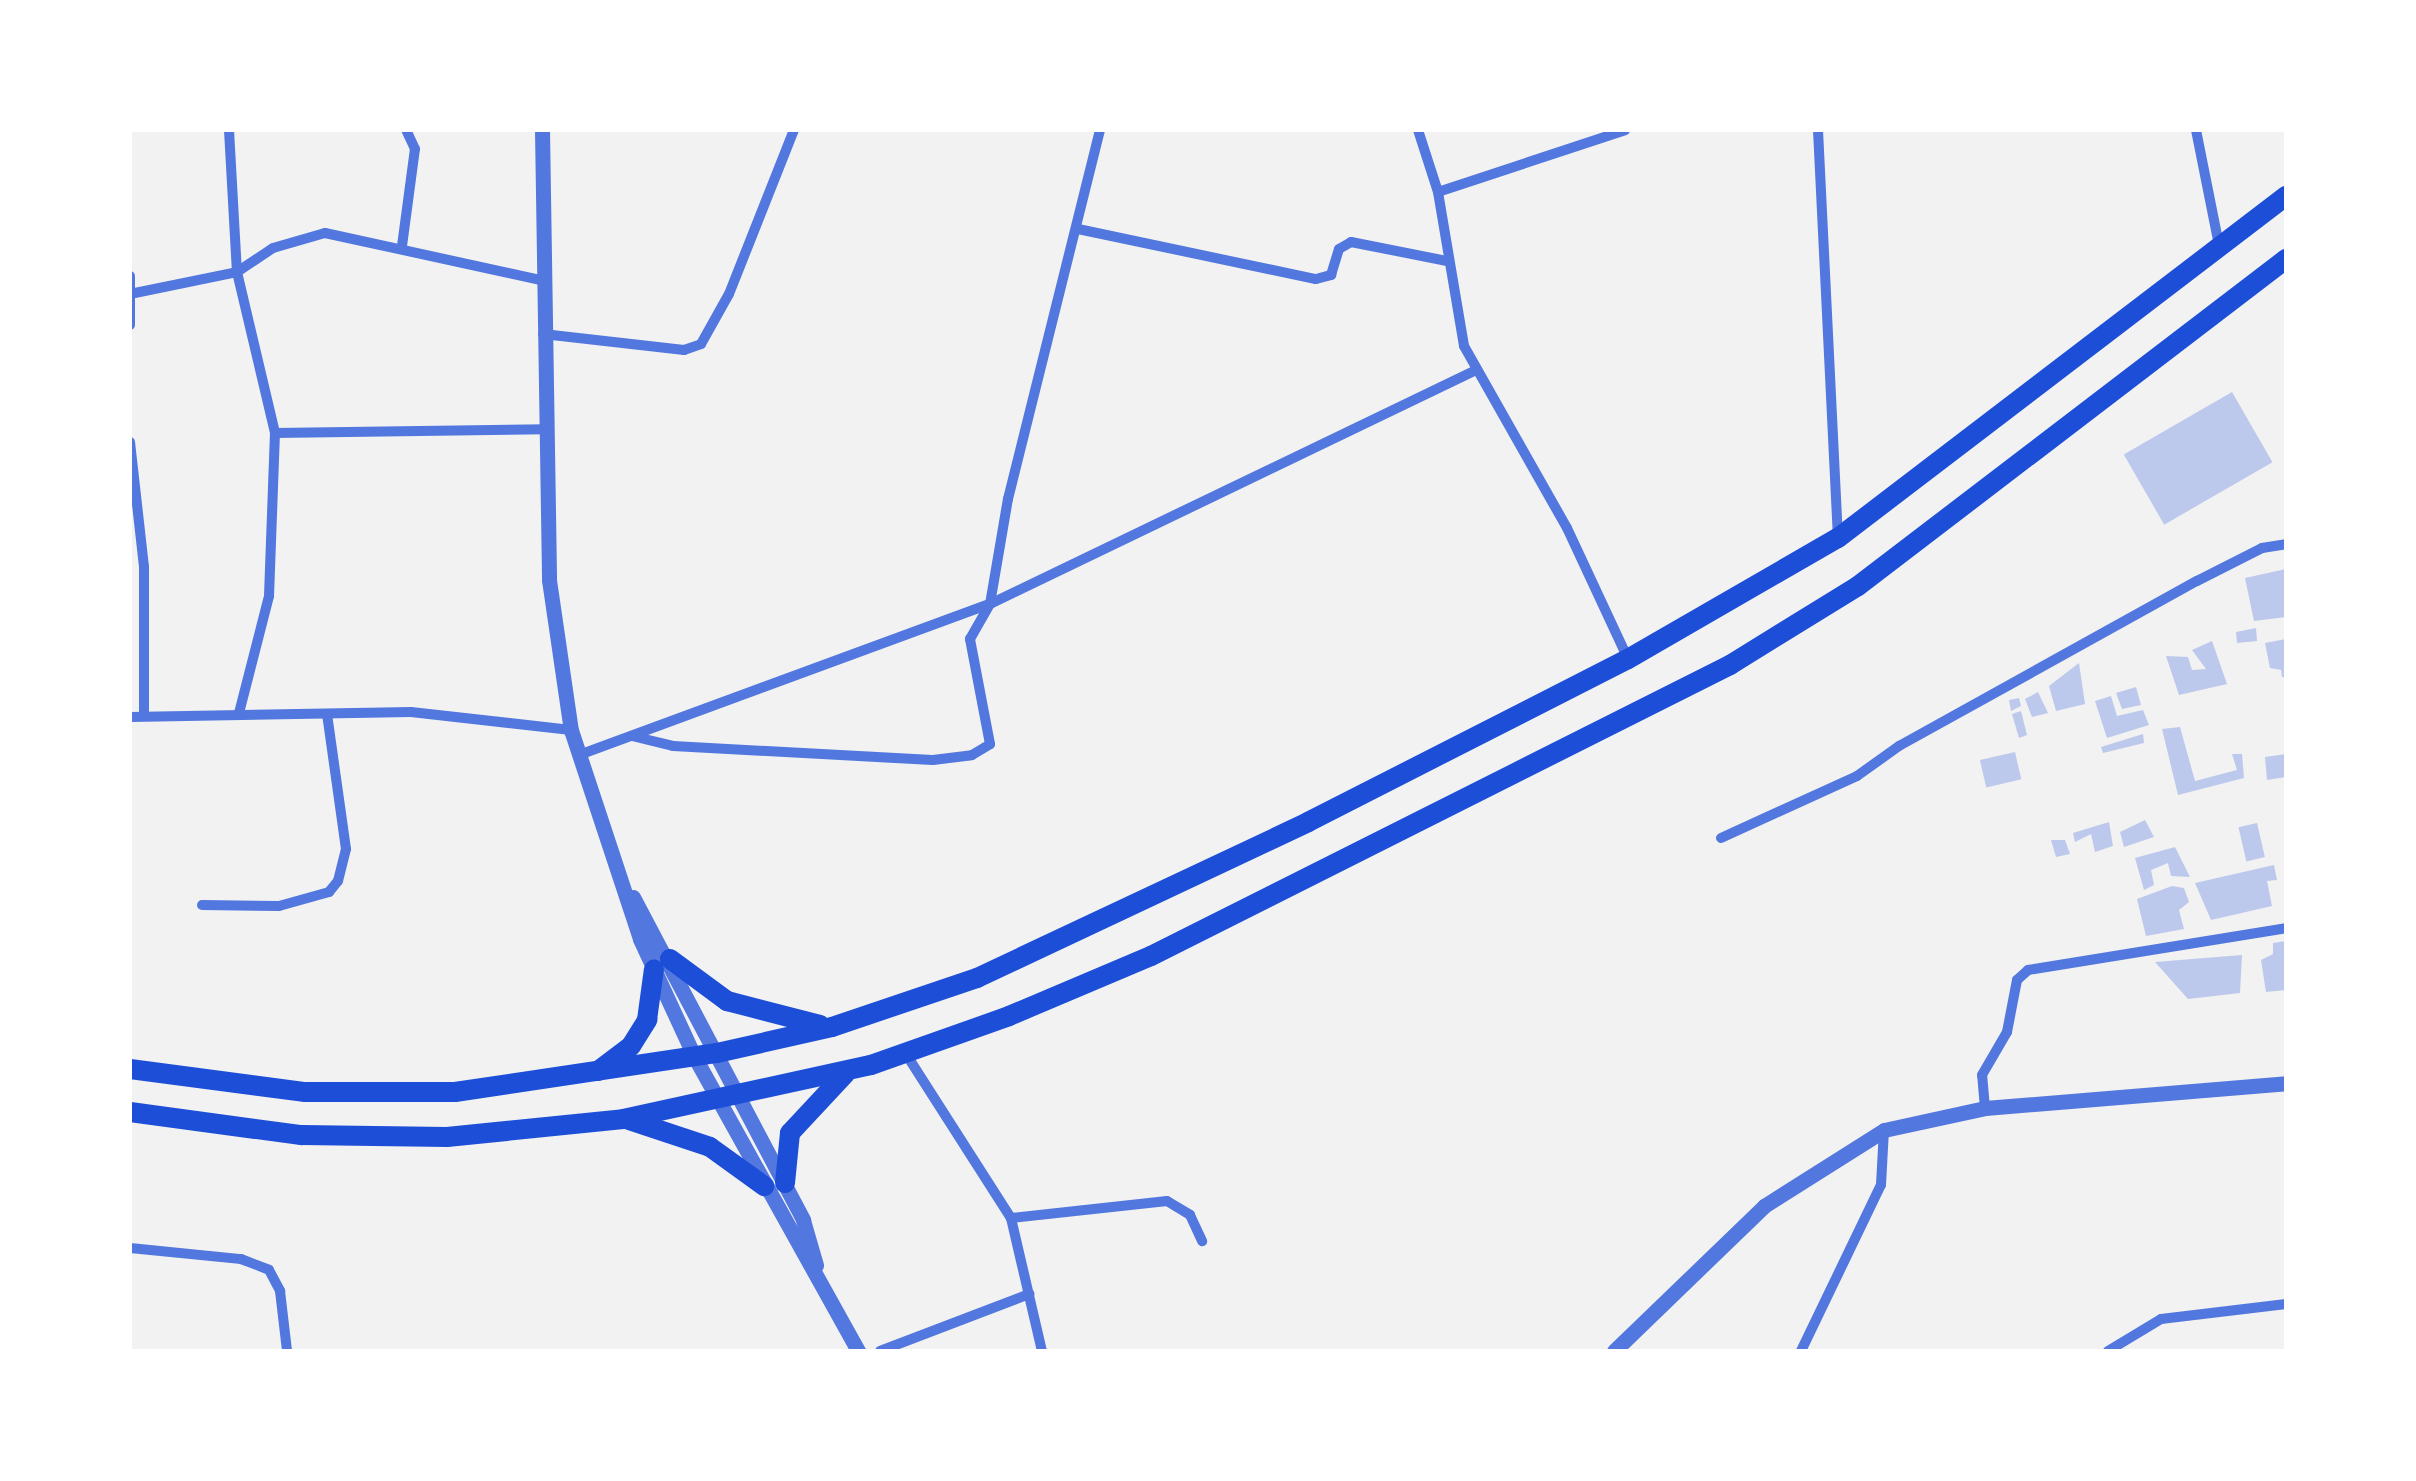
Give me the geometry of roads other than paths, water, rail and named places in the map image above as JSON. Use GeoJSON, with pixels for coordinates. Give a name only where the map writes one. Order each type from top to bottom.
{"type":"FeatureCollection","features":[{"type":"Feature","properties":{"kind":"main road"},"geometry":{"type":"LineString","coordinates":[[130,1070],[324,1092],[455,1092],[717,1053],[832,1027],[977,978],[1308,822],[1628,659],[1838,538],[2286,196]]}},
{"type":"Feature","properties":{"kind":"main road"},"geometry":{"type":"LineString","coordinates":[[130,1112],[301,1134],[448,1136],[622,1118],[718,1101],[906,1054],[1151,956],[1730,664],[1858,586],[2286,260]]}},
{"type":"Feature","properties":{"kind":"main road"},"geometry":{"type":"LineString","coordinates":[[594,1073],[640,1032],[662,964],[728,1001],[832,1027]]}},
{"type":"Feature","properties":{"kind":"main road"},"geometry":{"type":"LineString","coordinates":[[622,1118],[710,1147],[774,1185],[790,1133],[803,1112],[849,1070]]}},
{"type":"Feature","properties":{"kind":"street"},"geometry":{"type":"LineString","coordinates":[[229,130],[237,272],[274,433],[269,596],[239,713]]}},
{"type":"Feature","properties":{"kind":"street"},"geometry":{"type":"LineString","coordinates":[[402,246],[415,150],[406,130]]}},
{"type":"Feature","properties":{"kind":"street"},"geometry":{"type":"LineString","coordinates":[[542,130],[541,334],[549,580],[571,730],[622,881],[662,964],[740,1096],[774,1185],[858,1351]]}},
{"type":"Feature","properties":{"kind":"street"},"geometry":{"type":"LineString","coordinates":[[541,334],[684,350],[701,344],[730,294],[794,130]]}},
{"type":"Feature","properties":{"kind":"street"},"geometry":{"type":"LineString","coordinates":[[632,736],[674,746],[863,757],[972,755],[992,739],[970,645],[990,604],[1034,387],[1078,229],[1100,130]]}},
{"type":"Feature","properties":{"kind":"street"},"geometry":{"type":"LineString","coordinates":[[1418,130],[1438,192],[1446,260],[1464,346],[1567,528],[1628,659]]}},
{"type":"Feature","properties":{"kind":"street"},"geometry":{"type":"LineString","coordinates":[[1438,192],[1625,130]]}},
{"type":"Feature","properties":{"kind":"street"},"geometry":{"type":"LineString","coordinates":[[1818,130],[1838,538]]}},
{"type":"Feature","properties":{"kind":"street"},"geometry":{"type":"LineString","coordinates":[[2196,130],[2219,245]]}},
{"type":"Feature","properties":{"kind":"street"},"geometry":{"type":"LineString","coordinates":[[1078,229],[1316,279],[1332,275],[1339,249],[1351,242],[1446,260]]}},
{"type":"Feature","properties":{"kind":"street"},"geometry":{"type":"LineString","coordinates":[[132,294],[237,272],[274,248],[325,233],[402,246],[541,280]]}},
{"type":"Feature","properties":{"kind":"street"},"geometry":{"type":"LineString","coordinates":[[130,276],[130,325]]}},
{"type":"Feature","properties":{"kind":"street"},"geometry":{"type":"LineString","coordinates":[[580,755],[990,604],[1476,370]]}},
{"type":"Feature","properties":{"kind":"street"},"geometry":{"type":"LineString","coordinates":[[274,433],[546,430]]}},
{"type":"Feature","properties":{"kind":"street"},"geometry":{"type":"LineString","coordinates":[[130,442],[144,716]]}},
{"type":"Feature","properties":{"kind":"street"},"geometry":{"type":"LineString","coordinates":[[1721,838],[1857,776],[1899,746],[2162,599],[2262,548],[2286,544]]}},
{"type":"Feature","properties":{"kind":"street"},"geometry":{"type":"LineString","coordinates":[[130,717],[239,713],[481,716],[571,730]]}},
{"type":"Feature","properties":{"kind":"street"},"geometry":{"type":"LineString","coordinates":[[202,905],[279,906],[329,892],[338,881],[346,849],[327,714]]}},
{"type":"Feature","properties":{"kind":"street"},"geometry":{"type":"LineString","coordinates":[[1984,1108],[1982,1075],[2008,1032],[2017,980],[2028,970],[2286,928]]}},
{"type":"Feature","properties":{"kind":"street"},"geometry":{"type":"LineString","coordinates":[[662,964],[694,1056],[718,1101],[774,1185]]}},
{"type":"Feature","properties":{"kind":"street"},"geometry":{"type":"LineString","coordinates":[[906,1054],[1012,1218],[1042,1351]]}},
{"type":"Feature","properties":{"kind":"street"},"geometry":{"type":"LineString","coordinates":[[1614,1351],[1764,1206],[1884,1130],[1984,1108],[2286,1083]]}},
{"type":"Feature","properties":{"kind":"street"},"geometry":{"type":"LineString","coordinates":[[1801,1351],[1881,1185],[1884,1130]]}},
{"type":"Feature","properties":{"kind":"street"},"geometry":{"type":"LineString","coordinates":[[1012,1218],[1167,1201],[1190,1215],[1202,1241]]}},
{"type":"Feature","properties":{"kind":"street"},"geometry":{"type":"LineString","coordinates":[[130,1248],[241,1259],[269,1270],[280,1291],[287,1351]]}},
{"type":"Feature","properties":{"kind":"street"},"geometry":{"type":"LineString","coordinates":[[880,1351],[1029,1294]]}},
{"type":"Feature","properties":{"kind":"street"},"geometry":{"type":"LineString","coordinates":[[2108,1351],[2161,1319],[2286,1304]]}}]}
